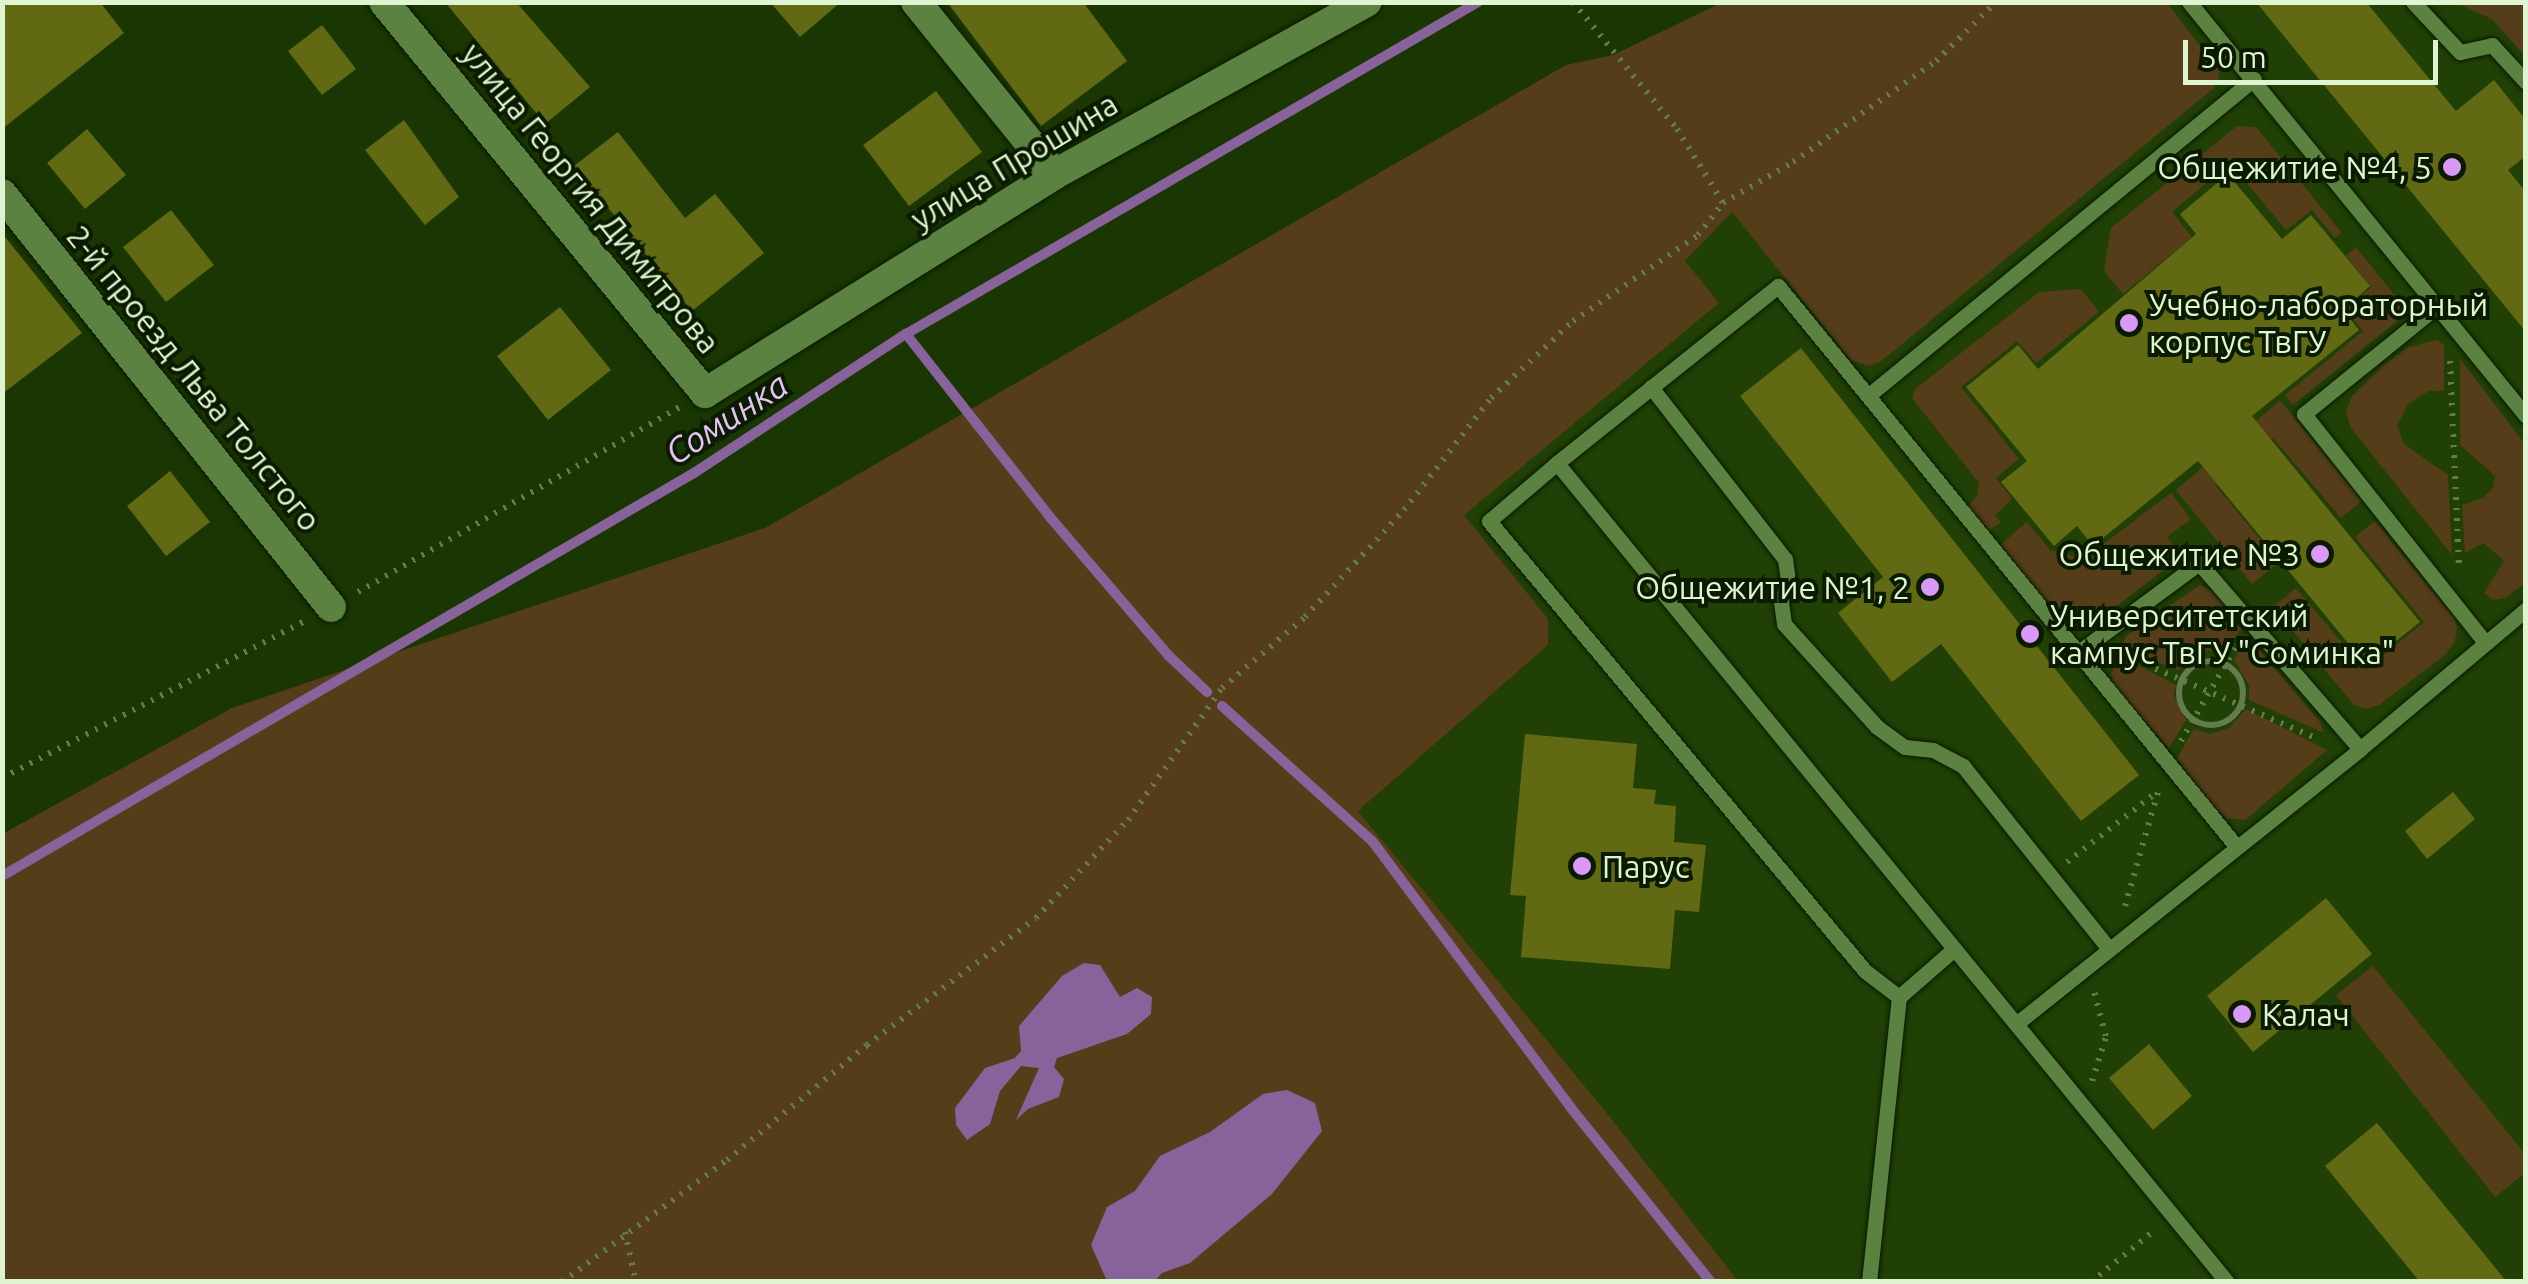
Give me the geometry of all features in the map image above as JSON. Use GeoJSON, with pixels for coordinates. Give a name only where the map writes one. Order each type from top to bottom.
{"type":"FeatureCollection","features":[{"type":"Feature","properties":{"kind":"street","name":"улица Георгия Димитрова"},"geometry":{"type":"LineString","coordinates":[[384,2],[705,392]]}},
{"type":"Feature","properties":{"kind":"street"},"geometry":{"type":"LineString","coordinates":[[916,2],[1055,174]]}},
{"type":"Feature","properties":{"kind":"street","name":"улица Прошина"},"geometry":{"type":"LineString","coordinates":[[705,392],[1055,174],[1367,2]]}},
{"type":"Feature","properties":{"kind":"street","name":"2-й проезд Льва Толстого"},"geometry":{"type":"LineString","coordinates":[[2,194],[331,607]]}},
{"type":"Feature","properties":{"kind":"lane"},"geometry":{"type":"LineString","coordinates":[[2189,2],[2526,416]]}},
{"type":"Feature","properties":{"kind":"lane"},"geometry":{"type":"LineString","coordinates":[[2413,2],[2460,52],[2492,45],[2526,82]]}},
{"type":"Feature","properties":{"kind":"lane"},"geometry":{"type":"LineString","coordinates":[[1869,395],[2254,79]]}},
{"type":"Feature","properties":{"kind":"lane"},"geometry":{"type":"LineString","coordinates":[[1899,997],[1865,970],[1806,903],[1490,521],[1778,286],[2236,846]]}},
{"type":"Feature","properties":{"kind":"lane"},"geometry":{"type":"LineString","coordinates":[[2436,306],[2304,414],[2484,641]]}},
{"type":"Feature","properties":{"kind":"lane"},"geometry":{"type":"LineString","coordinates":[[1650,387],[1785,558],[1788,581],[1781,602],[1784,624],[1877,728],[1905,747],[1933,750],[1964,766],[2109,949]]}},
{"type":"Feature","properties":{"kind":"lane"},"geometry":{"type":"LineString","coordinates":[[1557,463],[2227,1282]]}},
{"type":"Feature","properties":{"kind":"lane"},"geometry":{"type":"LineString","coordinates":[[2079,657],[2200,562],[2360,749]]}},
{"type":"Feature","properties":{"kind":"lane"},"geometry":{"type":"LineString","coordinates":[[2016,1024],[2360,749],[2526,609]]}},
{"type":"Feature","properties":{"kind":"lane"},"geometry":{"type":"LineString","coordinates":[[1869,1282],[1899,997],[1954,950]]}},
{"type":"Feature","properties":{"kind":"path"},"geometry":{"type":"LineString","coordinates":[[1573,2],[1678,129],[1723,203]]}},
{"type":"Feature","properties":{"kind":"path"},"geometry":{"type":"LineString","coordinates":[[562,1282],[727,1160],[867,1045],[1036,918],[1128,820],[1222,688],[1305,617],[1404,510],[1491,398],[1573,321],[1698,236],[1723,203],[1792,162],[1936,61],[1996,2]]}},
{"type":"Feature","properties":{"kind":"path"},"geometry":{"type":"LineString","coordinates":[[2079,657],[2119,651],[2326,742],[2344,731]]}},
{"type":"Feature","properties":{"kind":"path"},"geometry":{"type":"LineString","coordinates":[[2200,664],[2225,665],[2240,679],[2240,706],[2218,724],[2193,719],[2180,702],[2182,680],[2200,664]]}},
{"type":"Feature","properties":{"kind":"path"},"geometry":{"type":"LineString","coordinates":[[2168,764],[2225,665]]}},
{"type":"Feature","properties":{"kind":"path"},"geometry":{"type":"LineString","coordinates":[[2109,949],[2161,780],[2172,794]]}},
{"type":"Feature","properties":{"kind":"path"},"geometry":{"type":"LineString","coordinates":[[2051,876],[2158,791]]}},
{"type":"Feature","properties":{"kind":"path"},"geometry":{"type":"LineString","coordinates":[[2125,906],[2140,897]]}},
{"type":"Feature","properties":{"kind":"path"},"geometry":{"type":"LineString","coordinates":[[2086,968],[2106,1036],[2092,1082]]}},
{"type":"Feature","properties":{"kind":"path"},"geometry":{"type":"LineString","coordinates":[[2092,1282],[2174,1216]]}},
{"type":"Feature","properties":{"kind":"path"},"geometry":{"type":"LineString","coordinates":[[625,1232],[636,1282]]}},
{"type":"Feature","properties":{"kind":"shaded area"},"geometry":{"type":"Polygon","coordinates":[[[1721,3],[2167,3],[2218,69],[2219,77],[2214,88],[1880,362],[1869,366],[1851,360],[1732,212],[1685,261],[1719,303],[1464,515],[1548,619],[1548,645],[1358,811],[1606,1112],[1738,1281],[3,1281],[2,834],[232,708],[765,528],[1566,65],[1613,55],[1721,3]]]}},
{"type":"Feature","properties":{"kind":"shaded area","name":"Университетский кампус ТвГУ \"Соминка\""},"geometry":{"type":"Polygon","coordinates":[[[2082,3],[2525,3],[2525,1281],[1738,1281],[1606,1112],[1358,811],[1548,645],[1548,619],[1463,515],[1718,304],[1684,261],[1733,211],[2082,3]]]}},
{"type":"Feature","properties":{"kind":"shaded area"},"geometry":{"type":"Polygon","coordinates":[[[2457,3],[2525,3],[2525,56],[2492,19],[2457,3]]]}},
{"type":"Feature","properties":{"kind":"shaded area"},"geometry":{"type":"Polygon","coordinates":[[[2237,126],[2256,127],[2342,233],[2335,238],[2312,210],[2286,230],[2230,163],[2172,212],[2192,237],[2123,294],[2104,271],[2111,228],[2237,126]]]}},
{"type":"Feature","properties":{"kind":"shaded area"},"geometry":{"type":"Polygon","coordinates":[[[2356,247],[2408,312],[2293,405],[2285,395],[2363,331],[2345,309],[2371,287],[2346,256],[2356,247]]]}},
{"type":"Feature","properties":{"kind":"shaded area"},"geometry":{"type":"Polygon","coordinates":[[[2081,289],[2099,312],[2036,363],[2017,341],[1961,387],[2019,459],[1996,478],[2012,499],[1995,515],[2001,522],[1989,531],[1968,507],[1977,496],[1979,483],[1912,398],[1915,389],[2039,292],[2081,289]]]}},
{"type":"Feature","properties":{"kind":"shaded area"},"geometry":{"type":"Polygon","coordinates":[[[2437,340],[2444,345],[2444,391],[2429,391],[2408,404],[2397,426],[2404,444],[2448,475],[2452,555],[2351,428],[2346,412],[2352,396],[2383,366],[2409,347],[2437,340]]]}},
{"type":"Feature","properties":{"kind":"shaded area"},"geometry":{"type":"Polygon","coordinates":[[[2460,359],[2525,444],[2525,583],[2505,598],[2493,600],[2484,593],[2504,561],[2484,543],[2465,553],[2462,505],[2483,498],[2493,488],[2495,476],[2460,445],[2460,359]]]}},
{"type":"Feature","properties":{"kind":"shaded area"},"geometry":{"type":"Polygon","coordinates":[[[2280,400],[2362,501],[2341,518],[2273,438],[2216,486],[2279,562],[2252,584],[2176,490],[2280,400]]]}},
{"type":"Feature","properties":{"kind":"shaded area"},"geometry":{"type":"Polygon","coordinates":[[[2171,493],[2191,519],[2167,537],[2181,556],[2095,623],[2077,623],[2057,613],[2000,545],[2027,522],[2050,550],[2075,557],[2093,552],[2171,493]]]}},
{"type":"Feature","properties":{"kind":"shaded area"},"geometry":{"type":"Polygon","coordinates":[[[2375,521],[2454,618],[2457,627],[2455,641],[2446,654],[2379,705],[2365,709],[2354,705],[2273,607],[2296,588],[2365,670],[2424,622],[2355,537],[2375,521]]]}},
{"type":"Feature","properties":{"kind":"shaded area"},"geometry":{"type":"Polygon","coordinates":[[[2200,585],[2214,593],[2244,625],[2225,653],[2208,650],[2178,670],[2121,648],[2126,636],[2200,585]]]}},
{"type":"Feature","properties":{"kind":"shaded area"},"geometry":{"type":"Polygon","coordinates":[[[2246,634],[2320,722],[2324,733],[2249,700],[2249,685],[2234,660],[2246,634]]]}},
{"type":"Feature","properties":{"kind":"shaded area"},"geometry":{"type":"Polygon","coordinates":[[[2118,655],[2176,685],[2174,695],[2186,720],[2169,748],[2116,689],[2111,675],[2118,655]]]}},
{"type":"Feature","properties":{"kind":"shaded area"},"geometry":{"type":"Polygon","coordinates":[[[2246,709],[2327,750],[2245,820],[2227,818],[2210,804],[2177,758],[2194,729],[2210,734],[2229,728],[2246,709]]]}},
{"type":"Feature","properties":{"kind":"shaded area"},"geometry":{"type":"Polygon","coordinates":[[[1084,963],[1100,965],[1120,997],[1137,988],[1152,997],[1151,1014],[1127,1034],[1057,1058],[1054,1067],[1064,1079],[1059,1097],[1028,1109],[1016,1120],[1039,1068],[1021,1066],[1000,1091],[990,1124],[967,1140],[956,1125],[955,1108],[985,1068],[1015,1058],[1021,1051],[1019,1026],[1062,976],[1084,963]]]}},
{"type":"Feature","properties":{"kind":"shaded area"},"geometry":{"type":"Polygon","coordinates":[[[2373,966],[2525,1154],[2525,1173],[2495,1197],[2336,995],[2373,966]]]}},
{"type":"Feature","properties":{"kind":"shaded area"},"geometry":{"type":"Polygon","coordinates":[[[1287,1090],[1315,1103],[1322,1131],[1272,1194],[1190,1263],[1162,1273],[1155,1281],[1107,1281],[1091,1245],[1107,1207],[1135,1191],[1160,1156],[1210,1132],[1263,1094],[1287,1090]]]}},
{"type":"Feature","properties":{"kind":"building"},"geometry":{"type":"Polygon","coordinates":[[[2,2],[100,2],[124,33],[2,129],[2,2]]]}},
{"type":"Feature","properties":{"kind":"building"},"geometry":{"type":"Polygon","coordinates":[[[445,2],[516,2],[590,87],[545,124],[445,2]]]}},
{"type":"Feature","properties":{"kind":"building"},"geometry":{"type":"Polygon","coordinates":[[[770,2],[841,2],[800,37],[770,2]]]}},
{"type":"Feature","properties":{"kind":"building"},"geometry":{"type":"Polygon","coordinates":[[[947,2],[1083,2],[1127,61],[1041,126],[947,2]]]}},
{"type":"Feature","properties":{"kind":"building","name":"Общежитие №4, 5"},"geometry":{"type":"Polygon","coordinates":[[[2256,2],[2366,2],[2456,111],[2494,80],[2526,120],[2526,156],[2508,170],[2526,192],[2526,332],[2256,2]]]}},
{"type":"Feature","properties":{"kind":"building"},"geometry":{"type":"Polygon","coordinates":[[[322,25],[356,69],[322,95],[288,51],[322,25]]]}},
{"type":"Feature","properties":{"kind":"building"},"geometry":{"type":"Polygon","coordinates":[[[936,91],[982,152],[909,206],[863,145],[936,91]]]}},
{"type":"Feature","properties":{"kind":"building"},"geometry":{"type":"Polygon","coordinates":[[[404,120],[459,197],[425,225],[365,150],[404,120]]]}},
{"type":"Feature","properties":{"kind":"building"},"geometry":{"type":"Polygon","coordinates":[[[87,129],[126,175],[85,209],[47,163],[87,129]]]}},
{"type":"Feature","properties":{"kind":"building"},"geometry":{"type":"Polygon","coordinates":[[[618,132],[685,218],[715,194],[764,253],[692,311],[574,166],[618,132]]]}},
{"type":"Feature","properties":{"kind":"building"},"geometry":{"type":"Polygon","coordinates":[[[2228,174],[2282,239],[2311,215],[2370,286],[2343,310],[2359,330],[2252,416],[2420,622],[2366,665],[2198,461],[2093,546],[2077,526],[2054,546],[2001,482],[2027,461],[1966,387],[2018,345],[2038,369],[2196,234],[2180,214],[2228,174]]]}},
{"type":"Feature","properties":{"kind":"building"},"geometry":{"type":"Polygon","coordinates":[[[171,210],[214,265],[166,302],[123,247],[171,210]]]}},
{"type":"Feature","properties":{"kind":"building"},"geometry":{"type":"Polygon","coordinates":[[[2,233],[82,333],[2,394],[2,233]]]}},
{"type":"Feature","properties":{"kind":"building"},"geometry":{"type":"Polygon","coordinates":[[[560,307],[611,370],[548,420],[497,356],[560,307]]]}},
{"type":"Feature","properties":{"kind":"building","name":"Общежитие №1, 2"},"geometry":{"type":"Polygon","coordinates":[[[1801,348],[2139,775],[2081,821],[1941,644],[1892,682],[1838,613],[1883,577],[1740,396],[1801,348]]]}},
{"type":"Feature","properties":{"kind":"building"},"geometry":{"type":"Polygon","coordinates":[[[170,471],[210,522],[166,556],[127,506],[170,471]]]}},
{"type":"Feature","properties":{"kind":"building"},"geometry":{"type":"Polygon","coordinates":[[[1525,734],[1637,744],[1633,788],[1656,790],[1654,804],[1676,806],[1674,842],[1706,845],[1699,912],[1675,910],[1670,969],[1521,957],[1526,896],[1510,895],[1525,734]]]}},
{"type":"Feature","properties":{"kind":"building"},"geometry":{"type":"Polygon","coordinates":[[[2453,792],[2475,819],[2427,859],[2405,831],[2453,792]]]}},
{"type":"Feature","properties":{"kind":"building"},"geometry":{"type":"Polygon","coordinates":[[[2326,898],[2372,954],[2253,1052],[2207,996],[2326,898]]]}},
{"type":"Feature","properties":{"kind":"building"},"geometry":{"type":"Polygon","coordinates":[[[2149,1044],[2192,1096],[2153,1130],[2109,1078],[2149,1044]]]}},
{"type":"Feature","properties":{"kind":"building"},"geometry":{"type":"Polygon","coordinates":[[[2377,1123],[2507,1282],[2420,1282],[2325,1166],[2377,1123]]]}},
{"type":"Feature","properties":{"kind":"waterway","name":"Соминка"},"geometry":{"type":"LineString","coordinates":[[2,876],[694,473],[906,334],[1478,2]]}},
{"type":"Feature","properties":{"kind":"waterway"},"geometry":{"type":"LineString","coordinates":[[906,334],[1049,516],[1168,655],[1207,692]]}},
{"type":"Feature","properties":{"kind":"waterway"},"geometry":{"type":"LineString","coordinates":[[1222,706],[1373,842],[1571,1108],[1711,1282]]}},
{"type":"Feature","properties":{"kind":"place","name":"Общежитие №4, 5"},"geometry":{"type":"Point","coordinates":[2452,167]}},
{"type":"Feature","properties":{"kind":"place","name":"Учебно-лабораторный корпус ТвГУ"},"geometry":{"type":"Point","coordinates":[2129,323]}},
{"type":"Feature","properties":{"kind":"place","name":"Общежитие №3"},"geometry":{"type":"Point","coordinates":[2320,554]}},
{"type":"Feature","properties":{"kind":"place","name":"Общежитие №1, 2"},"geometry":{"type":"Point","coordinates":[1930,587]}},
{"type":"Feature","properties":{"kind":"place","name":"Университетский кампус ТвГУ \"Соминка\""},"geometry":{"type":"Point","coordinates":[2030,634]}},
{"type":"Feature","properties":{"kind":"place","name":"Парус"},"geometry":{"type":"Point","coordinates":[1582,866]}},
{"type":"Feature","properties":{"kind":"place","name":"Калач"},"geometry":{"type":"Point","coordinates":[2242,1014]}}]}
